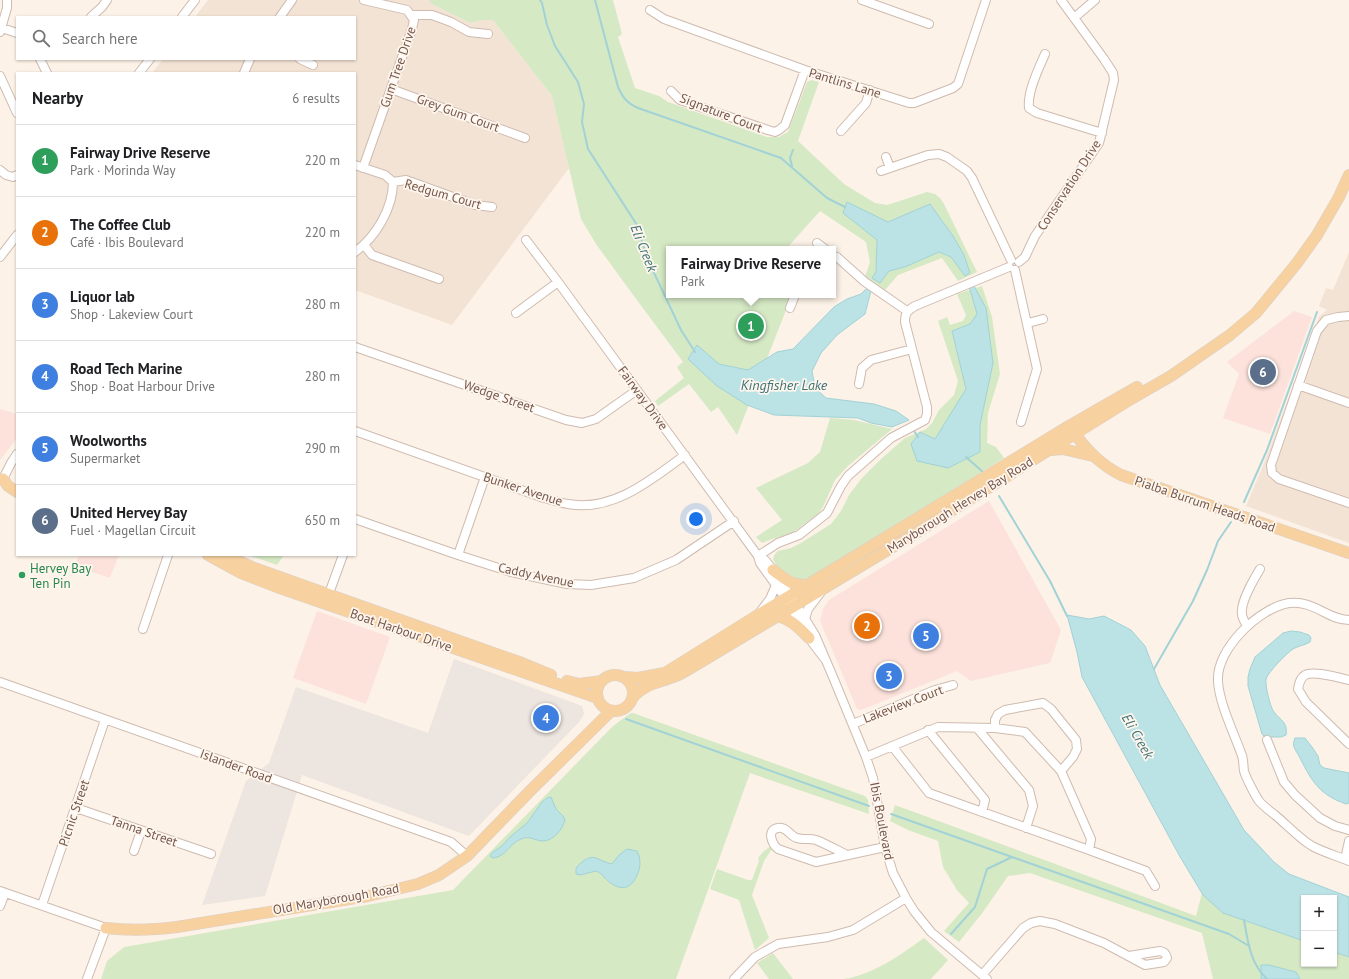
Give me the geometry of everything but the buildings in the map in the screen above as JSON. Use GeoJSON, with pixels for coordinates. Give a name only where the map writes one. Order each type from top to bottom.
{"type":"FeatureCollection","features":[{"type":"Feature","properties":{"kind":"main road","name":"Maryborough Hervey Bay Road"},"geometry":{"type":"LineString","coordinates":[[633,697],[641,689],[651,684],[676,676],[776,616],[809,585],[1072,430],[1171,376],[1206,352],[1256,313],[1297,263],[1317,235],[1339,197],[1349,175]]}},
{"type":"Feature","properties":{"kind":"main road","name":"Maryborough Hervey Bay Road"},"geometry":{"type":"LineString","coordinates":[[624,677],[638,678],[665,673],[758,615],[825,587],[1050,450],[1072,430]]}},
{"type":"Feature","properties":{"kind":"main road","name":"Pialba Burrum Heads Road"},"geometry":{"type":"LineString","coordinates":[[1072,430],[1093,456],[1108,469],[1120,475],[1349,553]]}},
{"type":"Feature","properties":{"kind":"main road"},"geometry":{"type":"LineString","coordinates":[[1050,450],[1063,449],[1093,456]]}},
{"type":"Feature","properties":{"kind":"main road"},"geometry":{"type":"LineString","coordinates":[[1,481],[16,484]]}},
{"type":"Feature","properties":{"kind":"main road"},"geometry":{"type":"LineString","coordinates":[[1,481],[16,492]]}},
{"type":"Feature","properties":{"kind":"main road","name":"Boat Harbour Drive"},"geometry":{"type":"LineString","coordinates":[[210,556],[241,573],[327,599],[522,663],[566,681],[579,684],[602,681]]}},
{"type":"Feature","properties":{"kind":"main road","name":"Boat Harbour Drive"},"geometry":{"type":"LineString","coordinates":[[226,556],[327,599],[598,698]]}},
{"type":"Feature","properties":{"kind":"main road"},"geometry":{"type":"LineString","coordinates":[[773,570],[793,584],[809,585]]}},
{"type":"Feature","properties":{"kind":"main road"},"geometry":{"type":"LineString","coordinates":[[776,616],[789,620],[809,638]]}},
{"type":"Feature","properties":{"kind":"main road"},"geometry":{"type":"LineString","coordinates":[[617,675],[624,677],[632,686],[633,697],[629,705],[621,710],[611,711],[604,708],[598,698],[597,690],[602,681],[608,677],[617,675]]}},
{"type":"Feature","properties":{"kind":"main road","name":"Old Maryborough Road"},"geometry":{"type":"LineString","coordinates":[[106,928],[147,930],[178,927],[368,896],[418,884],[439,875],[467,856],[611,711]]}},
{"type":"Feature","properties":{"kind":"street"},"geometry":{"type":"LineString","coordinates":[[5,0],[7,8],[1,30],[16,33]]}},
{"type":"Feature","properties":{"kind":"street"},"geometry":{"type":"LineString","coordinates":[[92,16],[102,8],[107,0]]}},
{"type":"Feature","properties":{"kind":"street"},"geometry":{"type":"LineString","coordinates":[[183,16],[194,0]]}},
{"type":"Feature","properties":{"kind":"street"},"geometry":{"type":"LineString","coordinates":[[281,16],[292,0]]}},
{"type":"Feature","properties":{"kind":"street","name":"Gum Tree Drive"},"geometry":{"type":"LineString","coordinates":[[359,166],[391,89],[414,20],[408,10],[364,0]]}},
{"type":"Feature","properties":{"kind":"street"},"geometry":{"type":"LineString","coordinates":[[862,0],[929,24]]}},
{"type":"Feature","properties":{"kind":"street","name":"Pantlins Lane"},"geometry":{"type":"LineString","coordinates":[[650,10],[664,20],[805,70],[909,103],[914,103],[958,84],[986,0]]}},
{"type":"Feature","properties":{"kind":"street","name":"Conservation Drive"},"geometry":{"type":"LineString","coordinates":[[907,311],[915,306],[1013,265],[1025,257],[1035,236],[1099,143],[1114,80],[1114,73],[1061,0]]}},
{"type":"Feature","properties":{"kind":"street"},"geometry":{"type":"LineString","coordinates":[[1074,18],[1095,0]]}},
{"type":"Feature","properties":{"kind":"street"},"geometry":{"type":"LineString","coordinates":[[412,15],[432,15],[451,22],[470,32],[488,34]]}},
{"type":"Feature","properties":{"kind":"street"},"geometry":{"type":"LineString","coordinates":[[1045,54],[1030,95],[1028,102],[1029,108],[1037,113],[1102,133]]}},
{"type":"Feature","properties":{"kind":"street"},"geometry":{"type":"LineString","coordinates":[[40,60],[46,72]]}},
{"type":"Feature","properties":{"kind":"street"},"geometry":{"type":"LineString","coordinates":[[141,72],[149,60]]}},
{"type":"Feature","properties":{"kind":"street"},"geometry":{"type":"LineString","coordinates":[[244,72],[250,60]]}},
{"type":"Feature","properties":{"kind":"street"},"geometry":{"type":"LineString","coordinates":[[302,60],[313,65]]}},
{"type":"Feature","properties":{"kind":"street","name":"Signature Court"},"geometry":{"type":"LineString","coordinates":[[671,91],[680,100],[755,127],[774,132],[780,130],[785,125],[805,70]]}},
{"type":"Feature","properties":{"kind":"street"},"geometry":{"type":"LineString","coordinates":[[0,76],[16,111]]}},
{"type":"Feature","properties":{"kind":"street","name":"Grey Gum Court"},"geometry":{"type":"LineString","coordinates":[[391,89],[525,138]]}},
{"type":"Feature","properties":{"kind":"street"},"geometry":{"type":"LineString","coordinates":[[841,132],[866,103],[870,90]]}},
{"type":"Feature","properties":{"kind":"street"},"geometry":{"type":"LineString","coordinates":[[881,171],[928,155],[939,154],[967,171],[972,178],[1013,265],[1028,323],[1037,369],[1021,422]]}},
{"type":"Feature","properties":{"kind":"street"},"geometry":{"type":"LineString","coordinates":[[886,157],[890,168]]}},
{"type":"Feature","properties":{"kind":"street"},"geometry":{"type":"LineString","coordinates":[[356,251],[364,246],[381,224],[393,192],[393,182],[385,175],[359,166]]}},
{"type":"Feature","properties":{"kind":"street"},"geometry":{"type":"LineString","coordinates":[[0,170],[6,175],[13,177],[16,176]]}},
{"type":"Feature","properties":{"kind":"street","name":"Redgum Court"},"geometry":{"type":"LineString","coordinates":[[393,182],[406,180],[475,205],[492,207]]}},
{"type":"Feature","properties":{"kind":"street"},"geometry":{"type":"LineString","coordinates":[[0,257],[16,236]]}},
{"type":"Feature","properties":{"kind":"street","name":"Fairway Drive"},"geometry":{"type":"LineString","coordinates":[[526,240],[734,521],[758,556],[760,563],[776,585],[791,602]]}},
{"type":"Feature","properties":{"kind":"street"},"geometry":{"type":"LineString","coordinates":[[817,243],[821,246]]}},
{"type":"Feature","properties":{"kind":"street"},"geometry":{"type":"LineString","coordinates":[[364,246],[372,255],[439,279]]}},
{"type":"Feature","properties":{"kind":"street"},"geometry":{"type":"LineString","coordinates":[[758,556],[778,543],[799,536],[827,513],[848,476],[891,438],[925,420],[927,414],[927,407],[905,322],[907,311],[865,282],[836,257]]}},
{"type":"Feature","properties":{"kind":"street"},"geometry":{"type":"LineString","coordinates":[[516,313],[558,282]]}},
{"type":"Feature","properties":{"kind":"street"},"geometry":{"type":"LineString","coordinates":[[790,308],[794,298]]}},
{"type":"Feature","properties":{"kind":"street"},"geometry":{"type":"LineString","coordinates":[[1349,316],[1326,320],[1317,331],[1271,465],[1272,473],[1280,479],[1349,503]]}},
{"type":"Feature","properties":{"kind":"street"},"geometry":{"type":"LineString","coordinates":[[1028,323],[1043,318]]}},
{"type":"Feature","properties":{"kind":"street","name":"Wedge Street"},"geometry":{"type":"LineString","coordinates":[[356,346],[566,420],[582,423],[596,419],[636,390]]}},
{"type":"Feature","properties":{"kind":"street"},"geometry":{"type":"LineString","coordinates":[[859,384],[862,368],[870,360],[912,349]]}},
{"type":"Feature","properties":{"kind":"street"},"geometry":{"type":"LineString","coordinates":[[1298,385],[1349,403]]}},
{"type":"Feature","properties":{"kind":"street","name":"Bunker Avenue"},"geometry":{"type":"LineString","coordinates":[[356,431],[541,497],[569,504],[592,504],[620,498],[644,485],[685,455]]}},
{"type":"Feature","properties":{"kind":"street"},"geometry":{"type":"LineString","coordinates":[[1,481],[10,463],[16,455]]}},
{"type":"Feature","properties":{"kind":"street"},"geometry":{"type":"LineString","coordinates":[[458,555],[485,477]]}},
{"type":"Feature","properties":{"kind":"street","name":"Caddy Avenue"},"geometry":{"type":"LineString","coordinates":[[356,520],[511,572],[567,584],[591,585],[634,578],[676,560],[734,521]]}},
{"type":"Feature","properties":{"kind":"street"},"geometry":{"type":"LineString","coordinates":[[143,628],[168,556]]}},
{"type":"Feature","properties":{"kind":"street"},"geometry":{"type":"LineString","coordinates":[[327,599],[343,556]]}},
{"type":"Feature","properties":{"kind":"street","name":"Fairway Drive"},"geometry":{"type":"LineString","coordinates":[[758,556],[765,560],[773,570],[791,602]]}},
{"type":"Feature","properties":{"kind":"street"},"geometry":{"type":"LineString","coordinates":[[1247,626],[1242,615],[1242,609],[1250,586],[1260,569]]}},
{"type":"Feature","properties":{"kind":"street"},"geometry":{"type":"LineString","coordinates":[[758,615],[770,599],[776,585]]}},
{"type":"Feature","properties":{"kind":"street"},"geometry":{"type":"LineString","coordinates":[[805,619],[808,609],[825,587]]}},
{"type":"Feature","properties":{"kind":"street","name":"Ibis Boulevard"},"geometry":{"type":"LineString","coordinates":[[791,602],[805,619],[815,635],[874,778],[885,847],[893,873],[914,911],[931,932],[984,977]]}},
{"type":"Feature","properties":{"kind":"street","name":"Ibis Boulevard"},"geometry":{"type":"LineString","coordinates":[[791,602],[809,638],[824,658]]}},
{"type":"Feature","properties":{"kind":"street"},"geometry":{"type":"LineString","coordinates":[[1349,620],[1336,618],[1311,605],[1289,603],[1264,612],[1247,626],[1232,643],[1219,668],[1218,680],[1226,711],[1244,760],[1245,772],[1259,802],[1312,846],[1347,860],[1349,841]]}},
{"type":"Feature","properties":{"kind":"street"},"geometry":{"type":"LineString","coordinates":[[1349,680],[1315,673],[1306,675],[1300,680],[1298,689],[1306,702],[1349,744]]}},
{"type":"Feature","properties":{"kind":"street","name":"Islander Road"},"geometry":{"type":"LineString","coordinates":[[0,682],[451,842],[467,856]]}},
{"type":"Feature","properties":{"kind":"street","name":"Lakeview Court"},"geometry":{"type":"LineString","coordinates":[[853,724],[935,690],[953,686]]}},
{"type":"Feature","properties":{"kind":"street"},"geometry":{"type":"LineString","coordinates":[[995,728],[995,720],[998,714],[1005,710],[1043,704],[1051,709],[1076,740],[1077,749],[1073,757],[1061,771]]}},
{"type":"Feature","properties":{"kind":"street","name":"Picnic Street"},"geometry":{"type":"LineString","coordinates":[[42,905],[105,720]]}},
{"type":"Feature","properties":{"kind":"street"},"geometry":{"type":"LineString","coordinates":[[866,757],[938,727],[995,728],[1025,732],[1061,771],[1091,839],[1089,850]]}},
{"type":"Feature","properties":{"kind":"street"},"geometry":{"type":"LineString","coordinates":[[977,728],[1029,790],[1033,806],[1026,828]]}},
{"type":"Feature","properties":{"kind":"street"},"geometry":{"type":"LineString","coordinates":[[928,730],[985,800],[982,812]]}},
{"type":"Feature","properties":{"kind":"street"},"geometry":{"type":"LineString","coordinates":[[1267,740],[1284,782],[1295,795],[1320,818],[1335,826],[1349,830]]}},
{"type":"Feature","properties":{"kind":"street"},"geometry":{"type":"LineString","coordinates":[[892,746],[929,792],[1146,871],[1154,886]]}},
{"type":"Feature","properties":{"kind":"street","name":"Tanna Street"},"geometry":{"type":"LineString","coordinates":[[76,808],[211,854]]}},
{"type":"Feature","properties":{"kind":"street"},"geometry":{"type":"LineString","coordinates":[[847,855],[814,840],[796,838],[784,828],[779,827],[771,834],[771,841],[778,849],[816,862],[885,847]]}},
{"type":"Feature","properties":{"kind":"street"},"geometry":{"type":"LineString","coordinates":[[134,851],[141,830]]}},
{"type":"Feature","properties":{"kind":"street"},"geometry":{"type":"LineString","coordinates":[[0,906],[2,892]]}},
{"type":"Feature","properties":{"kind":"street","name":"Old Maryborough Road"},"geometry":{"type":"LineString","coordinates":[[2,892],[106,928]]}},
{"type":"Feature","properties":{"kind":"street"},"geometry":{"type":"LineString","coordinates":[[734,979],[754,957],[778,944],[828,937],[854,930],[906,898]]}},
{"type":"Feature","properties":{"kind":"street"},"geometry":{"type":"LineString","coordinates":[[984,977],[1023,928],[1031,923],[1040,921],[1055,924],[1129,956]]}},
{"type":"Feature","properties":{"kind":"street"},"geometry":{"type":"LineString","coordinates":[[88,979],[106,928]]}},
{"type":"Feature","properties":{"kind":"shaded area"},"geometry":{"type":"Polygon","coordinates":[[[208,0],[430,0],[430,3],[470,23],[481,20],[493,20],[552,96],[569,168],[452,325],[356,290],[356,72],[153,72],[162,60],[356,60],[356,16],[196,16],[208,0]]]}},
{"type":"Feature","properties":{"kind":"shaded area"},"geometry":{"type":"Polygon","coordinates":[[[1349,252],[1349,543],[1246,506],[1262,468],[1319,317],[1327,310],[1319,306],[1326,288],[1333,290],[1349,252]]]}},
{"type":"Feature","properties":{"kind":"shaded area"},"geometry":{"type":"Polygon","coordinates":[[[1294,311],[1312,317],[1270,434],[1223,418],[1239,374],[1227,362],[1294,311]]]}},
{"type":"Feature","properties":{"kind":"shaded area"},"geometry":{"type":"Polygon","coordinates":[[[0,409],[16,414],[16,439],[0,460],[0,409]]]}},
{"type":"Feature","properties":{"kind":"shaded area"},"geometry":{"type":"Polygon","coordinates":[[[989,501],[1061,630],[1050,663],[971,681],[957,671],[861,710],[857,709],[820,621],[823,609],[829,600],[989,501]]]}},
{"type":"Feature","properties":{"kind":"shaded area"},"geometry":{"type":"Polygon","coordinates":[[[79,556],[119,556],[110,578],[75,566],[79,556]]]}},
{"type":"Feature","properties":{"kind":"shaded area"},"geometry":{"type":"Polygon","coordinates":[[[317,611],[390,637],[366,704],[293,678],[317,611]]]}},
{"type":"Feature","properties":{"kind":"shaded area"},"geometry":{"type":"Polygon","coordinates":[[[454,659],[582,706],[584,714],[579,722],[469,836],[302,775],[265,896],[202,905],[246,781],[269,763],[296,687],[428,733],[454,659]]]}},
{"type":"Feature","properties":{"kind":"green space"},"geometry":{"type":"Polygon","coordinates":[[[430,0],[613,0],[622,34],[618,37],[635,88],[659,96],[668,102],[767,137],[779,137],[788,132],[807,82],[811,80],[819,82],[798,141],[844,184],[875,203],[887,205],[927,192],[935,194],[944,204],[977,272],[958,281],[942,258],[898,275],[885,290],[865,277],[870,262],[866,242],[820,211],[789,246],[666,246],[666,298],[791,298],[737,435],[718,407],[711,412],[689,384],[658,406],[655,401],[684,378],[677,367],[683,362],[596,244],[581,219],[552,96],[493,20],[481,20],[470,23],[430,3],[430,0]]]}},
{"type":"Feature","properties":{"kind":"green space"},"geometry":{"type":"Polygon","coordinates":[[[982,286],[992,317],[1000,374],[988,413],[987,443],[996,447],[1004,458],[811,579],[800,582],[778,570],[773,559],[778,551],[791,548],[801,543],[831,524],[841,511],[849,495],[862,478],[905,438],[926,429],[932,423],[939,410],[954,395],[958,381],[938,321],[947,317],[950,325],[963,321],[966,315],[957,294],[982,286]]]}},
{"type":"Feature","properties":{"kind":"green space"},"geometry":{"type":"Polygon","coordinates":[[[830,418],[854,420],[892,429],[848,466],[835,480],[819,513],[791,534],[762,543],[756,537],[782,520],[756,488],[808,463],[820,452],[830,418]]]}},
{"type":"Feature","properties":{"kind":"green space"},"geometry":{"type":"Polygon","coordinates":[[[251,556],[283,556],[277,565],[251,556]]]}},
{"type":"Feature","properties":{"kind":"green space"},"geometry":{"type":"Polygon","coordinates":[[[631,713],[865,796],[868,800],[869,814],[750,773],[676,979],[101,979],[107,961],[124,947],[453,890],[613,726],[631,713]]]}},
{"type":"Feature","properties":{"kind":"green space"},"geometry":{"type":"Polygon","coordinates":[[[895,805],[1196,916],[1202,893],[1223,913],[1301,940],[1301,967],[1337,967],[1337,953],[1349,957],[1349,979],[1213,979],[1202,933],[1030,873],[1008,876],[983,912],[959,942],[944,931],[969,903],[957,890],[943,867],[938,841],[908,830],[890,821],[895,805]]]}},
{"type":"Feature","properties":{"kind":"green space"},"geometry":{"type":"Polygon","coordinates":[[[771,846],[772,849],[764,861],[752,895],[769,938],[755,950],[739,900],[710,889],[717,869],[752,880],[759,861],[758,858],[771,846]]]}},
{"type":"Feature","properties":{"kind":"green space"},"geometry":{"type":"Polygon","coordinates":[[[924,938],[948,960],[931,979],[844,979],[855,977],[876,969],[896,958],[924,938]]]}},
{"type":"Feature","properties":{"kind":"green space"},"geometry":{"type":"Polygon","coordinates":[[[773,953],[793,979],[769,979],[757,963],[773,953]]]}},
{"type":"Feature","properties":{"kind":"water"},"geometry":{"type":"Polygon","coordinates":[[[847,202],[888,222],[930,204],[953,236],[964,255],[970,273],[965,276],[951,257],[939,252],[905,267],[889,271],[880,283],[872,278],[876,272],[877,240],[843,213],[847,202]]]}},
{"type":"Feature","properties":{"kind":"water"},"geometry":{"type":"Polygon","coordinates":[[[973,284],[986,308],[993,363],[980,425],[980,452],[948,468],[917,461],[911,444],[920,432],[935,439],[966,389],[952,331],[970,324],[977,314],[969,286],[973,284]]]}},
{"type":"Feature","properties":{"kind":"water","name":"Kingfisher Lake"},"geometry":{"type":"Polygon","coordinates":[[[869,286],[872,287],[865,314],[837,335],[821,353],[812,371],[815,388],[826,398],[874,404],[896,411],[909,420],[892,427],[871,423],[858,418],[774,415],[747,405],[717,386],[688,359],[697,345],[719,364],[748,370],[777,352],[793,349],[834,307],[847,299],[861,294],[869,286]]]}},
{"type":"Feature","properties":{"kind":"water"},"geometry":{"type":"Polygon","coordinates":[[[1067,615],[1089,619],[1104,616],[1131,630],[1145,646],[1160,685],[1244,830],[1274,862],[1289,874],[1349,897],[1349,957],[1337,953],[1337,895],[1301,895],[1301,940],[1223,913],[1203,895],[1179,855],[1082,677],[1067,615]]]}},
{"type":"Feature","properties":{"kind":"water"},"geometry":{"type":"Polygon","coordinates":[[[1291,631],[1309,635],[1311,638],[1310,642],[1293,649],[1286,655],[1274,667],[1266,679],[1267,691],[1271,706],[1274,712],[1285,724],[1286,735],[1281,737],[1265,737],[1262,734],[1248,686],[1248,677],[1255,657],[1283,633],[1291,631]]]}},
{"type":"Feature","properties":{"kind":"water"},"geometry":{"type":"Polygon","coordinates":[[[1295,738],[1305,738],[1318,756],[1320,765],[1324,768],[1349,773],[1349,803],[1346,804],[1323,792],[1313,781],[1294,748],[1295,738]]]}},
{"type":"Feature","properties":{"kind":"water"},"geometry":{"type":"Polygon","coordinates":[[[551,797],[556,809],[565,820],[562,827],[554,837],[543,841],[524,838],[517,841],[505,853],[493,858],[490,856],[527,823],[542,802],[551,797]]]}},
{"type":"Feature","properties":{"kind":"water"},"geometry":{"type":"Polygon","coordinates":[[[627,849],[637,851],[640,863],[635,880],[628,886],[621,887],[612,884],[596,871],[580,875],[576,874],[576,868],[582,862],[590,858],[593,857],[612,864],[619,855],[627,849]]]}},
{"type":"Feature","properties":{"kind":"water"},"geometry":{"type":"Polygon","coordinates":[[[1261,965],[1269,965],[1296,972],[1300,979],[1261,979],[1261,965]]]}},
{"type":"Feature","properties":{"kind":"waterway","name":"Eli Creek"},"geometry":{"type":"LineString","coordinates":[[540,0],[555,46],[578,82],[584,104],[582,122],[588,149],[637,225],[647,258],[681,330],[695,352]]}},
{"type":"Feature","properties":{"kind":"waterway"},"geometry":{"type":"LineString","coordinates":[[595,0],[618,87],[628,102],[638,108],[781,158],[827,198],[845,207]]}},
{"type":"Feature","properties":{"kind":"waterway"},"geometry":{"type":"LineString","coordinates":[[792,166],[790,158],[793,150]]}},
{"type":"Feature","properties":{"kind":"waterway"},"geometry":{"type":"LineString","coordinates":[[1244,502],[1267,450],[1317,312]]}},
{"type":"Feature","properties":{"kind":"waterway","name":"Eli Creek"},"geometry":{"type":"LineString","coordinates":[[914,431],[918,437]]}},
{"type":"Feature","properties":{"kind":"waterway","name":"Eli Creek"},"geometry":{"type":"LineString","coordinates":[[966,457],[984,473]]}},
{"type":"Feature","properties":{"kind":"waterway","name":"Eli Creek"},"geometry":{"type":"LineString","coordinates":[[999,496],[1050,581],[1067,616]]}},
{"type":"Feature","properties":{"kind":"waterway"},"geometry":{"type":"LineString","coordinates":[[1154,669],[1193,601],[1218,541],[1231,522]]}},
{"type":"Feature","properties":{"kind":"waterway"},"geometry":{"type":"LineString","coordinates":[[626,719],[869,806]]}},
{"type":"Feature","properties":{"kind":"waterway"},"geometry":{"type":"LineString","coordinates":[[891,814],[1229,934],[1249,946]]}},
{"type":"Feature","properties":{"kind":"waterway"},"geometry":{"type":"LineString","coordinates":[[951,934],[975,907],[987,869],[1012,857]]}},
{"type":"Feature","properties":{"kind":"waterway","name":"Eli Creek"},"geometry":{"type":"LineString","coordinates":[[1244,920],[1253,959],[1261,973],[1267,979]]}},
{"type":"Feature","properties":{"kind":"place","name":"Fairway Drive Reserve"},"geometry":{"type":"Point","coordinates":[751,326]}},
{"type":"Feature","properties":{"kind":"place","name":"United Hervey Bay"},"geometry":{"type":"Point","coordinates":[1263,372]}},
{"type":"Feature","properties":{"kind":"place","name":"Hervey Bay Ten Pin"},"geometry":{"type":"Point","coordinates":[22,575]}},
{"type":"Feature","properties":{"kind":"place","name":"The Coffee Club"},"geometry":{"type":"Point","coordinates":[867,626]}},
{"type":"Feature","properties":{"kind":"place","name":"Woolworths"},"geometry":{"type":"Point","coordinates":[926,636]}},
{"type":"Feature","properties":{"kind":"place","name":"Liquor lab"},"geometry":{"type":"Point","coordinates":[889,676]}},
{"type":"Feature","properties":{"kind":"place","name":"Road Tech Marine"},"geometry":{"type":"Point","coordinates":[546,718]}}]}
